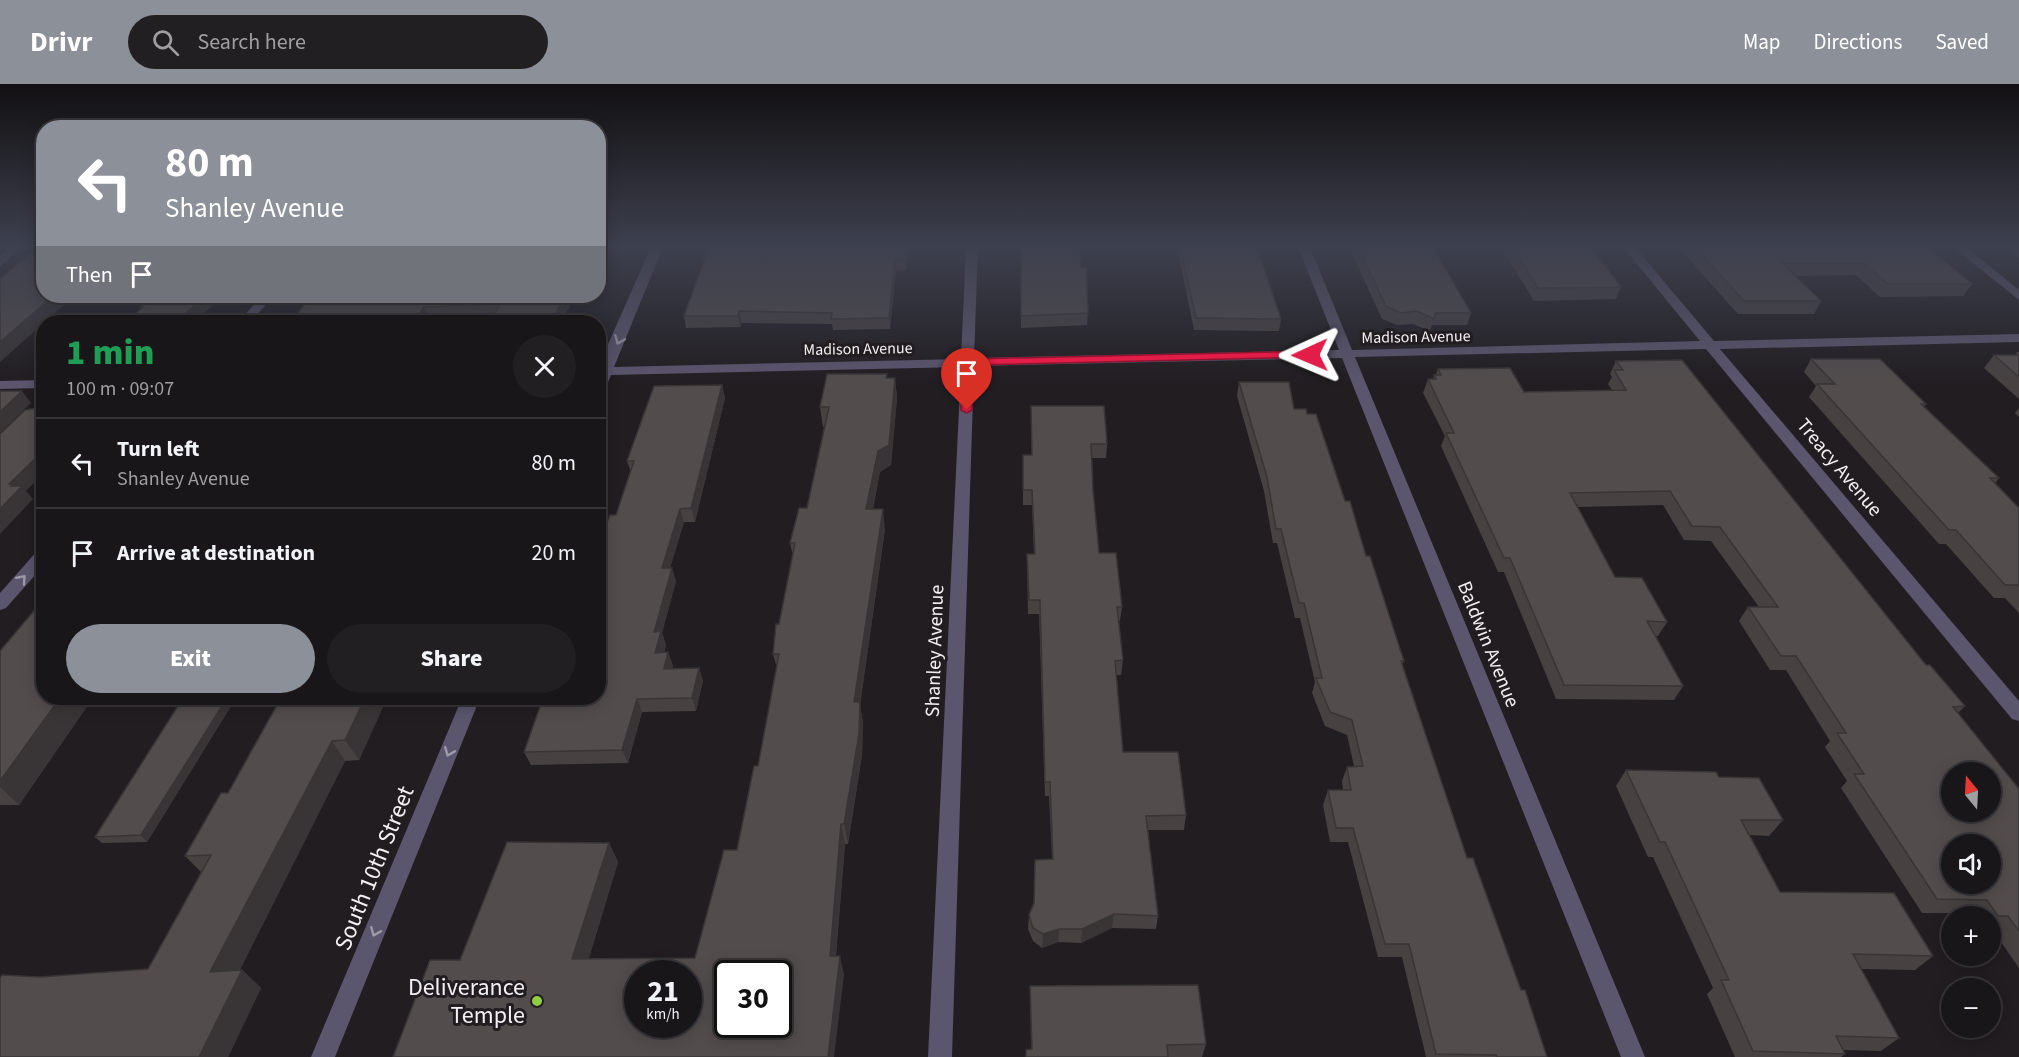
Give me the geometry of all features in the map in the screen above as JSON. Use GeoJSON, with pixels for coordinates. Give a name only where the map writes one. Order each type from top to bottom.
{"type":"FeatureCollection","features":[{"type":"Feature","properties":{"kind":"street"},"geometry":{"type":"LineString","coordinates":[[606,362],[637,292]]}},
{"type":"Feature","properties":{"kind":"street","name":"Shanley Avenue"},"geometry":{"type":"LineString","coordinates":[[940,1057],[971,292]]}},
{"type":"Feature","properties":{"kind":"street","name":"Baldwin Avenue"},"geometry":{"type":"LineString","coordinates":[[1322,292],[1633,1057]]}},
{"type":"Feature","properties":{"kind":"street","name":"Treacy Avenue"},"geometry":{"type":"LineString","coordinates":[[1666,292],[2019,714]]}},
{"type":"Feature","properties":{"kind":"street"},"geometry":{"type":"LineString","coordinates":[[250,315],[262,303]]}},
{"type":"Feature","properties":{"kind":"street","name":"Madison Avenue"},"geometry":{"type":"LineString","coordinates":[[606,371],[2019,338]]}},
{"type":"Feature","properties":{"kind":"street"},"geometry":{"type":"LineString","coordinates":[[0,385],[36,384]]}},
{"type":"Feature","properties":{"kind":"street"},"geometry":{"type":"LineString","coordinates":[[0,604],[36,563]]}},
{"type":"Feature","properties":{"kind":"street","name":"South 10th Street"},"geometry":{"type":"LineString","coordinates":[[323,1057],[468,705]]}},
{"type":"Feature","properties":{"kind":"building"},"geometry":{"type":"Polygon","coordinates":[[[0,292],[36,292],[36,303],[45,303],[0,342],[0,292]]]}},
{"type":"Feature","properties":{"kind":"building"},"geometry":{"type":"Polygon","coordinates":[[[693,292],[892,292],[889,318],[831,319],[832,313],[739,311],[738,316],[684,316],[693,292]]]}},
{"type":"Feature","properties":{"kind":"building"},"geometry":{"type":"Polygon","coordinates":[[[1021,292],[1087,292],[1088,313],[1021,316],[1021,292]]]}},
{"type":"Feature","properties":{"kind":"building"},"geometry":{"type":"Polygon","coordinates":[[[1190,292],[1272,292],[1281,319],[1196,318],[1190,292]]]}},
{"type":"Feature","properties":{"kind":"building"},"geometry":{"type":"Polygon","coordinates":[[[1380,292],[1459,292],[1471,313],[1435,313],[1434,319],[1417,311],[1401,313],[1386,306],[1380,292]]]}},
{"type":"Feature","properties":{"kind":"building"},"geometry":{"type":"Polygon","coordinates":[[[1736,292],[1812,292],[1821,301],[1744,301],[1736,292]]]}},
{"type":"Feature","properties":{"kind":"building"},"geometry":{"type":"Polygon","coordinates":[[[144,303],[197,303],[183,315],[134,315],[143,307],[140,307],[144,303]]]}},
{"type":"Feature","properties":{"kind":"building"},"geometry":{"type":"Polygon","coordinates":[[[306,303],[561,303],[555,315],[494,315],[500,304],[424,307],[418,315],[296,315],[306,303]]]}},
{"type":"Feature","properties":{"kind":"building"},"geometry":{"type":"Polygon","coordinates":[[[1994,355],[2019,355],[2019,377],[1994,355]]]}},
{"type":"Feature","properties":{"kind":"building"},"geometry":{"type":"Polygon","coordinates":[[[1811,359],[1880,359],[1926,404],[1921,404],[1999,478],[1990,478],[2019,508],[2019,587],[2005,585],[1956,530],[1949,530],[1817,384],[1835,384],[1811,359]]]}},
{"type":"Feature","properties":{"kind":"building"},"geometry":{"type":"Polygon","coordinates":[[[1682,360],[1926,665],[1930,665],[1965,706],[1953,707],[1997,762],[1941,762],[1941,822],[2001,822],[2001,767],[2019,789],[2019,931],[2008,916],[2001,916],[2001,906],[1991,906],[1987,900],[1937,899],[1854,774],[1864,774],[1837,733],[1846,733],[1796,656],[1781,656],[1748,607],[1778,607],[1720,527],[1692,526],[1670,491],[1570,493],[1615,577],[1642,578],[1667,622],[1647,621],[1683,686],[1564,685],[1510,558],[1504,558],[1446,433],[1454,433],[1428,379],[1436,379],[1434,375],[1441,375],[1438,369],[1510,368],[1524,392],[1626,390],[1614,370],[1623,370],[1616,361],[1682,360]]]}},
{"type":"Feature","properties":{"kind":"building"},"geometry":{"type":"Polygon","coordinates":[[[827,374],[887,374],[886,378],[895,378],[889,445],[878,451],[866,509],[883,509],[854,702],[860,702],[859,734],[844,824],[841,824],[830,956],[840,956],[828,1057],[393,1057],[430,960],[460,960],[507,842],[609,843],[572,959],[695,958],[724,850],[737,850],[754,766],[758,766],[779,654],[773,654],[776,624],[779,624],[795,543],[790,543],[799,508],[807,508],[829,407],[820,407],[827,374]]]}},
{"type":"Feature","properties":{"kind":"building"},"geometry":{"type":"Polygon","coordinates":[[[1239,382],[1289,382],[1294,409],[1306,409],[1307,414],[1316,414],[1345,501],[1350,501],[1366,556],[1370,556],[1404,661],[1401,661],[1467,858],[1473,858],[1521,990],[1525,990],[1547,1057],[1436,1054],[1409,944],[1385,944],[1353,828],[1336,828],[1328,790],[1351,790],[1347,767],[1363,766],[1352,720],[1330,712],[1316,678],[1322,678],[1304,603],[1299,603],[1281,529],[1276,529],[1267,477],[1239,382]]]}},
{"type":"Feature","properties":{"kind":"building"},"geometry":{"type":"Polygon","coordinates":[[[722,385],[691,508],[680,509],[662,568],[672,568],[654,632],[661,631],[655,653],[668,652],[664,669],[699,668],[692,698],[637,699],[622,750],[524,752],[541,705],[606,705],[606,525],[610,515],[616,515],[634,461],[627,461],[654,386],[722,385]]]}},
{"type":"Feature","properties":{"kind":"building"},"geometry":{"type":"Polygon","coordinates":[[[0,391],[22,391],[0,412],[0,391]]]}},
{"type":"Feature","properties":{"kind":"building"},"geometry":{"type":"Polygon","coordinates":[[[1031,406],[1104,406],[1107,444],[1091,444],[1093,490],[1099,553],[1116,553],[1122,607],[1117,607],[1123,660],[1115,661],[1123,752],[1178,752],[1186,815],[1146,816],[1158,916],[1114,914],[1082,929],[1059,929],[1043,934],[1033,928],[1029,915],[1034,903],[1035,860],[1053,859],[1050,782],[1045,782],[1040,600],[1029,600],[1027,554],[1035,554],[1032,490],[1023,490],[1023,455],[1032,455],[1031,406]]]}},
{"type":"Feature","properties":{"kind":"building"},"geometry":{"type":"Polygon","coordinates":[[[36,408],[36,458],[9,484],[22,486],[0,509],[0,434],[25,410],[36,408]]]}},
{"type":"Feature","properties":{"kind":"building"},"geometry":{"type":"Polygon","coordinates":[[[36,608],[36,705],[55,705],[0,781],[0,651],[36,608]]]}},
{"type":"Feature","properties":{"kind":"building"},"geometry":{"type":"Polygon","coordinates":[[[179,705],[223,705],[141,835],[95,837],[179,705]]]}},
{"type":"Feature","properties":{"kind":"building"},"geometry":{"type":"Polygon","coordinates":[[[277,705],[362,705],[345,740],[332,741],[210,972],[242,970],[199,1057],[0,1057],[0,978],[2,975],[40,977],[148,969],[211,855],[185,856],[221,793],[228,793],[277,705]]]}},
{"type":"Feature","properties":{"kind":"building"},"geometry":{"type":"Polygon","coordinates":[[[1626,770],[1716,772],[1719,777],[1759,778],[1783,820],[1741,820],[1780,892],[1894,893],[1933,956],[1853,954],[1899,1038],[1836,1036],[1845,1054],[1753,1051],[1721,980],[1729,980],[1665,842],[1660,842],[1626,770]]]}},
{"type":"Feature","properties":{"kind":"building"},"geometry":{"type":"Polygon","coordinates":[[[1198,985],[1206,1044],[1167,1045],[1168,1057],[1026,1057],[1026,1050],[1032,1049],[1030,986],[1198,985]]]}},
{"type":"Feature","properties":{"kind":"place","name":"Deliverance Temple"},"geometry":{"type":"Point","coordinates":[537,1001]}},
{"type":"Feature","properties":{"kind":"route"},"geometry":{"type":"LineString","coordinates":[[967,410],[969,362],[1310,355]]}}]}
